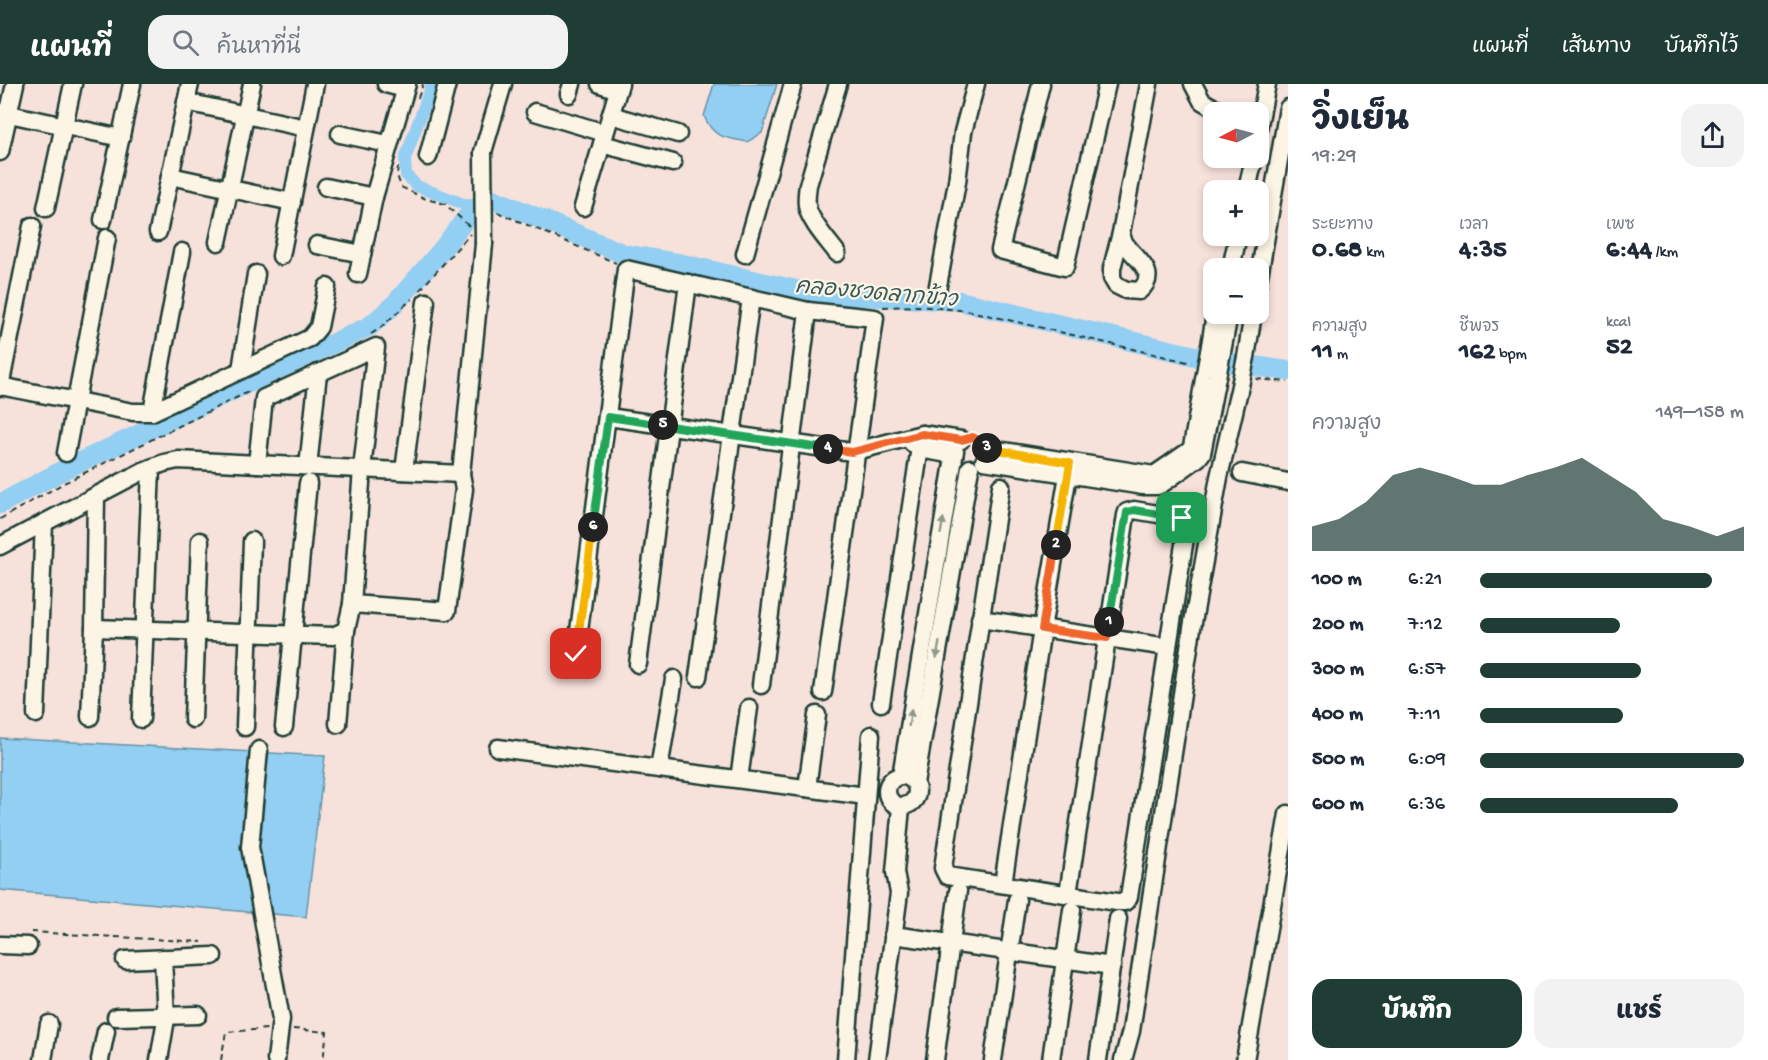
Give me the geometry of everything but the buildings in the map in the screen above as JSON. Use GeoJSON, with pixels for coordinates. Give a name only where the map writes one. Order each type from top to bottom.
{"type":"FeatureCollection","features":[{"type":"Feature","properties":{"kind":"street"},"geometry":{"type":"LineString","coordinates":[[0,152],[4,113],[15,84]]}},
{"type":"Feature","properties":{"kind":"street"},"geometry":{"type":"LineString","coordinates":[[46,208],[73,84]]}},
{"type":"Feature","properties":{"kind":"street"},"geometry":{"type":"LineString","coordinates":[[103,220],[132,84]]}},
{"type":"Feature","properties":{"kind":"street"},"geometry":{"type":"LineString","coordinates":[[158,232],[190,84]]}},
{"type":"Feature","properties":{"kind":"street"},"geometry":{"type":"LineString","coordinates":[[218,242],[252,84]]}},
{"type":"Feature","properties":{"kind":"street"},"geometry":{"type":"LineString","coordinates":[[281,256],[315,84]]}},
{"type":"Feature","properties":{"kind":"street"},"geometry":{"type":"LineString","coordinates":[[358,274],[388,144],[410,92],[386,84]]}},
{"type":"Feature","properties":{"kind":"street"},"geometry":{"type":"LineString","coordinates":[[428,157],[447,84]]}},
{"type":"Feature","properties":{"kind":"street"},"geometry":{"type":"LineString","coordinates":[[352,604],[447,611],[465,489],[461,474],[484,244],[483,152],[503,84]]}},
{"type":"Feature","properties":{"kind":"street"},"geometry":{"type":"LineString","coordinates":[[745,254],[793,84]]}},
{"type":"Feature","properties":{"kind":"street"},"geometry":{"type":"LineString","coordinates":[[837,253],[810,214],[806,200],[808,185],[838,84]]}},
{"type":"Feature","properties":{"kind":"street"},"geometry":{"type":"LineString","coordinates":[[937,291],[957,182],[963,132],[976,84]]}},
{"type":"Feature","properties":{"kind":"street"},"geometry":{"type":"LineString","coordinates":[[1041,84],[1000,250],[1065,267],[1107,84]]}},
{"type":"Feature","properties":{"kind":"street"},"geometry":{"type":"LineString","coordinates":[[1121,233],[1149,84]]}},
{"type":"Feature","properties":{"kind":"street"},"geometry":{"type":"LineString","coordinates":[[1193,84],[1204,102]]}},
{"type":"Feature","properties":{"kind":"street"},"geometry":{"type":"LineString","coordinates":[[1263,102],[1267,84]]}},
{"type":"Feature","properties":{"kind":"street"},"geometry":{"type":"LineString","coordinates":[[583,207],[611,115],[609,85]]}},
{"type":"Feature","properties":{"kind":"street"},"geometry":{"type":"LineString","coordinates":[[186,102],[306,128]]}},
{"type":"Feature","properties":{"kind":"street"},"geometry":{"type":"LineString","coordinates":[[1262,258],[1288,108]]}},
{"type":"Feature","properties":{"kind":"street"},"geometry":{"type":"LineString","coordinates":[[535,112],[672,163]]}},
{"type":"Feature","properties":{"kind":"street"},"geometry":{"type":"LineString","coordinates":[[4,113],[121,138]]}},
{"type":"Feature","properties":{"kind":"street"},"geometry":{"type":"LineString","coordinates":[[611,115],[678,134]]}},
{"type":"Feature","properties":{"kind":"street"},"geometry":{"type":"LineString","coordinates":[[340,134],[388,144]]}},
{"type":"Feature","properties":{"kind":"street"},"geometry":{"type":"LineString","coordinates":[[170,176],[292,202]]}},
{"type":"Feature","properties":{"kind":"street"},"geometry":{"type":"LineString","coordinates":[[326,187],[374,197]]}},
{"type":"Feature","properties":{"kind":"street"},"geometry":{"type":"LineString","coordinates":[[32,226],[0,386],[75,402],[133,412],[152,412],[310,338],[319,327],[327,287]]}},
{"type":"Feature","properties":{"kind":"street"},"geometry":{"type":"LineString","coordinates":[[66,453],[107,238]]}},
{"type":"Feature","properties":{"kind":"street"},"geometry":{"type":"LineString","coordinates":[[317,245],[362,254]]}},
{"type":"Feature","properties":{"kind":"street"},"geometry":{"type":"LineString","coordinates":[[152,412],[182,252]]}},
{"type":"Feature","properties":{"kind":"street"},"geometry":{"type":"LineString","coordinates":[[576,654],[626,269],[808,311],[875,318],[823,692]]}},
{"type":"Feature","properties":{"kind":"street"},"geometry":{"type":"LineString","coordinates":[[241,370],[256,274]]}},
{"type":"Feature","properties":{"kind":"street"},"geometry":{"type":"LineString","coordinates":[[638,664],[688,283]]}},
{"type":"Feature","properties":{"kind":"street"},"geometry":{"type":"LineString","coordinates":[[404,471],[419,298]]}},
{"type":"Feature","properties":{"kind":"street"},"geometry":{"type":"LineString","coordinates":[[698,678],[751,298]]}},
{"type":"Feature","properties":{"kind":"street"},"geometry":{"type":"LineString","coordinates":[[761,685],[808,311]]}},
{"type":"Feature","properties":{"kind":"street"},"geometry":{"type":"LineString","coordinates":[[1215,324],[1216,349]]}},
{"type":"Feature","properties":{"kind":"street"},"geometry":{"type":"LineString","coordinates":[[957,449],[958,463],[980,459],[1069,469],[1157,486],[1198,458],[1205,446],[1202,431],[1208,370],[1225,324]]}},
{"type":"Feature","properties":{"kind":"street"},"geometry":{"type":"LineString","coordinates":[[1123,1060],[1131,1031],[1192,628],[1219,477],[1244,386],[1251,324]]}},
{"type":"Feature","properties":{"kind":"street"},"geometry":{"type":"LineString","coordinates":[[257,464],[264,398],[376,346],[362,469],[352,604],[346,630],[338,724]]}},
{"type":"Feature","properties":{"kind":"street"},"geometry":{"type":"LineString","coordinates":[[284,727],[318,373]]}},
{"type":"Feature","properties":{"kind":"street"},"geometry":{"type":"LineString","coordinates":[[608,417],[856,451],[904,438],[957,449]]}},
{"type":"Feature","properties":{"kind":"street"},"geometry":{"type":"LineString","coordinates":[[908,779],[890,782],[887,794],[890,802],[902,807],[910,805],[916,799],[918,791],[908,779],[936,610],[957,449],[973,437],[981,441],[980,459],[936,610]]}},
{"type":"Feature","properties":{"kind":"street"},"geometry":{"type":"LineString","coordinates":[[881,703],[921,441]]}},
{"type":"Feature","properties":{"kind":"street"},"geometry":{"type":"LineString","coordinates":[[0,546],[151,468],[178,460],[257,464],[308,475],[362,469],[461,474]]}},
{"type":"Feature","properties":{"kind":"street"},"geometry":{"type":"LineString","coordinates":[[141,719],[151,468]]}},
{"type":"Feature","properties":{"kind":"street"},"geometry":{"type":"LineString","coordinates":[[1003,884],[1069,469]]}},
{"type":"Feature","properties":{"kind":"street"},"geometry":{"type":"LineString","coordinates":[[1242,473],[1288,482]]}},
{"type":"Feature","properties":{"kind":"street"},"geometry":{"type":"LineString","coordinates":[[1001,486],[943,868],[947,876],[1003,884],[1070,902],[1125,902],[1130,897],[1187,525],[1182,518],[1134,510],[1127,512],[1126,515],[1070,902],[1066,960],[1051,1060]]}},
{"type":"Feature","properties":{"kind":"street"},"geometry":{"type":"LineString","coordinates":[[90,717],[96,496]]}},
{"type":"Feature","properties":{"kind":"street"},"geometry":{"type":"LineString","coordinates":[[36,714],[44,523]]}},
{"type":"Feature","properties":{"kind":"street"},"geometry":{"type":"LineString","coordinates":[[193,719],[200,541]]}},
{"type":"Feature","properties":{"kind":"street"},"geometry":{"type":"LineString","coordinates":[[245,727],[252,541]]}},
{"type":"Feature","properties":{"kind":"street"},"geometry":{"type":"LineString","coordinates":[[980,619],[1168,647]]}},
{"type":"Feature","properties":{"kind":"street"},"geometry":{"type":"LineString","coordinates":[[94,628],[333,636],[346,630]]}},
{"type":"Feature","properties":{"kind":"street"},"geometry":{"type":"LineString","coordinates":[[659,769],[674,679]]}},
{"type":"Feature","properties":{"kind":"street"},"geometry":{"type":"LineString","coordinates":[[739,779],[749,708]]}},
{"type":"Feature","properties":{"kind":"street"},"geometry":{"type":"LineString","coordinates":[[807,788],[817,715]]}},
{"type":"Feature","properties":{"kind":"street"},"geometry":{"type":"LineString","coordinates":[[846,1060],[871,735]]}},
{"type":"Feature","properties":{"kind":"street"},"geometry":{"type":"LineString","coordinates":[[498,748],[866,796]]}},
{"type":"Feature","properties":{"kind":"street"},"geometry":{"type":"LineString","coordinates":[[259,750],[250,847],[281,1019],[276,1060]]}},
{"type":"Feature","properties":{"kind":"street"},"geometry":{"type":"LineString","coordinates":[[877,1060],[899,893],[896,872],[902,807]]}},
{"type":"Feature","properties":{"kind":"street"},"geometry":{"type":"LineString","coordinates":[[1245,1060],[1288,814]]}},
{"type":"Feature","properties":{"kind":"street"},"geometry":{"type":"LineString","coordinates":[[934,1060],[958,891]]}},
{"type":"Feature","properties":{"kind":"street"},"geometry":{"type":"LineString","coordinates":[[993,1060],[1017,900]]}},
{"type":"Feature","properties":{"kind":"street"},"geometry":{"type":"LineString","coordinates":[[1098,1060],[1118,919]]}},
{"type":"Feature","properties":{"kind":"street"},"geometry":{"type":"LineString","coordinates":[[893,935],[1112,966]]}},
{"type":"Feature","properties":{"kind":"street"},"geometry":{"type":"LineString","coordinates":[[0,945],[26,939]]}},
{"type":"Feature","properties":{"kind":"street"},"geometry":{"type":"LineString","coordinates":[[125,960],[163,958],[212,949]]}},
{"type":"Feature","properties":{"kind":"street"},"geometry":{"type":"LineString","coordinates":[[159,1060],[166,1016],[163,958]]}},
{"type":"Feature","properties":{"kind":"street"},"geometry":{"type":"LineString","coordinates":[[100,1060],[111,1024],[166,1016],[198,1015]]}},
{"type":"Feature","properties":{"kind":"street"},"geometry":{"type":"LineString","coordinates":[[43,1060],[49,1024]]}},
{"type":"Feature","properties":{"kind":"path"},"geometry":{"type":"LineString","coordinates":[[410,92],[423,84]]}},
{"type":"Feature","properties":{"kind":"path"},"geometry":{"type":"LineString","coordinates":[[369,334],[380,329],[419,298],[473,229],[445,204],[426,199],[401,187],[397,175],[399,160]]}},
{"type":"Feature","properties":{"kind":"path"},"geometry":{"type":"LineString","coordinates":[[491,211],[516,219],[618,264]]}},
{"type":"Feature","properties":{"kind":"path"},"geometry":{"type":"LineString","coordinates":[[874,308],[896,305],[970,311],[1208,370]]}},
{"type":"Feature","properties":{"kind":"path"},"geometry":{"type":"LineString","coordinates":[[1244,386],[1288,382]]}},
{"type":"Feature","properties":{"kind":"path"},"geometry":{"type":"LineString","coordinates":[[0,519],[64,483],[254,390]]}},
{"type":"Feature","properties":{"kind":"path"},"geometry":{"type":"LineString","coordinates":[[26,939],[212,949]]}},
{"type":"Feature","properties":{"kind":"water"},"geometry":{"type":"Polygon","coordinates":[[[714,84],[777,84],[762,133],[747,142],[726,138],[712,129],[704,116],[714,84]]]}},
{"type":"Feature","properties":{"kind":"water"},"geometry":{"type":"Polygon","coordinates":[[[0,738],[325,756],[306,917],[0,890],[0,738]]]}},
{"type":"Feature","properties":{"kind":"waterway"},"geometry":{"type":"LineString","coordinates":[[432,84],[405,159],[406,175],[417,186],[474,208]]}},
{"type":"Feature","properties":{"kind":"waterway","name":"คลองชวดลากข้าว"},"geometry":{"type":"LineString","coordinates":[[0,504],[65,469],[370,326],[394,305],[474,208],[493,199],[624,254],[678,263],[809,293],[959,301],[1212,360],[1288,371]]}},
{"type":"Feature","properties":{"kind":"route"},"geometry":{"type":"LineString","coordinates":[[576,654],[608,417],[852,452],[922,434],[961,440],[973,437],[981,441],[985,448],[1070,463],[1042,629],[1107,638],[1127,512],[1134,510],[1182,518]]}}]}
